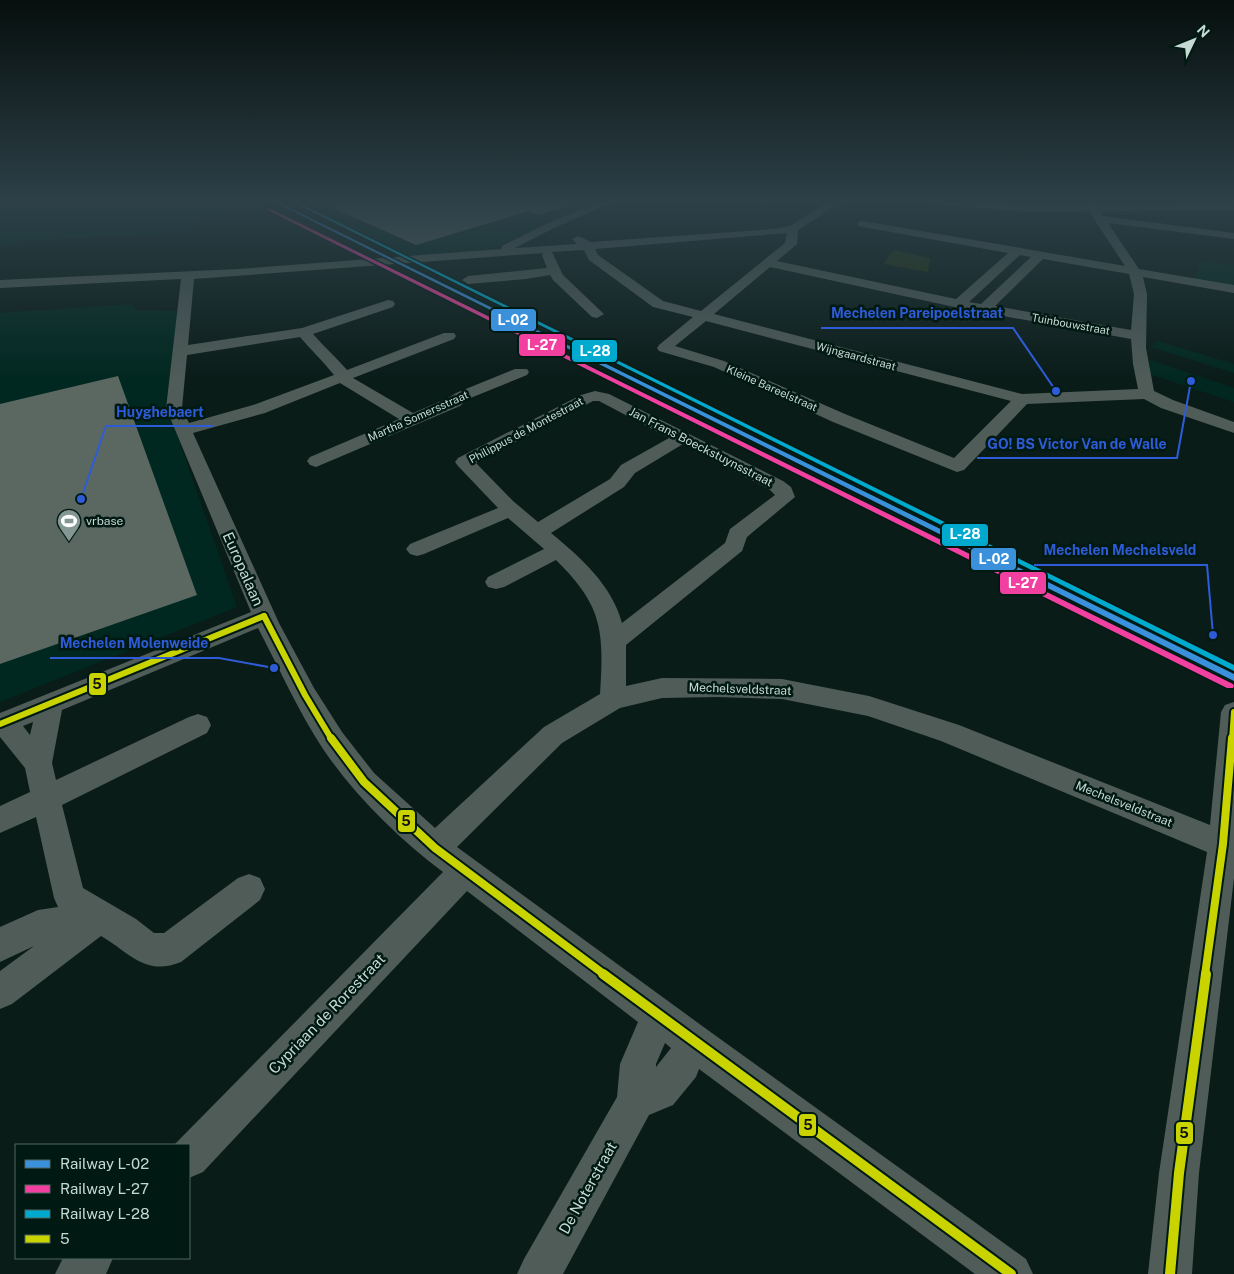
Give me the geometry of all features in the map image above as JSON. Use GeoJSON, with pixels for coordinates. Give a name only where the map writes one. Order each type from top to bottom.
{"type":"FeatureCollection","features":[{"type":"Feature","properties":{"kind":"street"},"geometry":{"type":"LineString","coordinates":[[0,284],[188,275],[403,260]]}},
{"type":"Feature","properties":{"kind":"street"},"geometry":{"type":"LineString","coordinates":[[550,260],[556,277],[597,314]]}},
{"type":"Feature","properties":{"kind":"street","name":"Wijngaardstraat"},"geometry":{"type":"LineString","coordinates":[[598,260],[644,296],[658,304],[1022,399],[1147,394]]}},
{"type":"Feature","properties":{"kind":"street","name":"Kleine Bareelstraat"},"geometry":{"type":"LineString","coordinates":[[771,260],[664,348],[719,364],[839,418],[958,466],[1022,399]]}},
{"type":"Feature","properties":{"kind":"street"},"geometry":{"type":"LineString","coordinates":[[959,304],[1007,260]]}},
{"type":"Feature","properties":{"kind":"street"},"geometry":{"type":"LineString","coordinates":[[985,308],[1034,260]]}},
{"type":"Feature","properties":{"kind":"street"},"geometry":{"type":"LineString","coordinates":[[1070,260],[1234,289]]}},
{"type":"Feature","properties":{"kind":"street"},"geometry":{"type":"LineString","coordinates":[[1127,260],[1140,286],[1138,336],[1143,379],[1147,394],[1166,404],[1234,428]]}},
{"type":"Feature","properties":{"kind":"street","name":"Tuinbouwstraat"},"geometry":{"type":"LineString","coordinates":[[768,263],[959,304],[1138,336]]}},
{"type":"Feature","properties":{"kind":"street"},"geometry":{"type":"LineString","coordinates":[[468,280],[526,275],[554,270]]}},
{"type":"Feature","properties":{"kind":"street","name":"Europalaan"},"geometry":{"type":"LineString","coordinates":[[188,275],[174,408],[264,616],[305,695],[332,740],[364,782],[435,848],[465,871],[692,1041],[1012,1274]]}},
{"type":"Feature","properties":{"kind":"street"},"geometry":{"type":"LineString","coordinates":[[181,351],[304,332],[388,304]]}},
{"type":"Feature","properties":{"kind":"street"},"geometry":{"type":"LineString","coordinates":[[304,332],[319,350],[326,354],[342,376],[412,420]]}},
{"type":"Feature","properties":{"kind":"street"},"geometry":{"type":"LineString","coordinates":[[183,430],[259,409],[448,336]]}},
{"type":"Feature","properties":{"kind":"street","name":"Martha Somersstraat"},"geometry":{"type":"LineString","coordinates":[[316,461],[521,372]]}},
{"type":"Feature","properties":{"kind":"street","name":"Jan Frans Boeckstuynsstraat"},"geometry":{"type":"LineString","coordinates":[[595,396],[603,397],[776,485],[784,491],[785,497],[738,534],[736,546],[614,642]]}},
{"type":"Feature","properties":{"kind":"street","name":"Philippus de Montestraat"},"geometry":{"type":"LineString","coordinates":[[595,396],[587,398],[464,462],[511,510],[558,550],[595,588],[607,610],[614,642],[613,699]]}},
{"type":"Feature","properties":{"kind":"street"},"geometry":{"type":"LineString","coordinates":[[537,532],[617,483],[628,469],[681,438]]}},
{"type":"Feature","properties":{"kind":"street"},"geometry":{"type":"LineString","coordinates":[[417,549],[511,510]]}},
{"type":"Feature","properties":{"kind":"street"},"geometry":{"type":"LineString","coordinates":[[496,582],[558,550]]}},
{"type":"Feature","properties":{"kind":"street"},"geometry":{"type":"LineString","coordinates":[[38,763],[2,724],[264,616]]}},
{"type":"Feature","properties":{"kind":"street","name":"Mechelsveldstraat"},"geometry":{"type":"LineString","coordinates":[[435,848],[553,735],[613,699],[662,688],[717,687],[782,689],[869,706],[950,733],[1223,844]]}},
{"type":"Feature","properties":{"kind":"street"},"geometry":{"type":"LineString","coordinates":[[50,704],[38,763],[70,898],[124,931],[148,949],[169,950],[249,889]]}},
{"type":"Feature","properties":{"kind":"street"},"geometry":{"type":"LineString","coordinates":[[1170,1274],[1179,1174],[1223,844],[1234,712]]}},
{"type":"Feature","properties":{"kind":"street"},"geometry":{"type":"LineString","coordinates":[[0,820],[198,725]]}},
{"type":"Feature","properties":{"kind":"street","name":"Cypriaan de Rorestraat"},"geometry":{"type":"LineString","coordinates":[[190,1157],[465,871]]}},
{"type":"Feature","properties":{"kind":"street"},"geometry":{"type":"LineString","coordinates":[[0,946],[38,926],[99,917]]}},
{"type":"Feature","properties":{"kind":"street"},"geometry":{"type":"LineString","coordinates":[[0,992],[99,917]]}},
{"type":"Feature","properties":{"kind":"street","name":"De Noterstraat"},"geometry":{"type":"LineString","coordinates":[[540,1274],[636,1101],[638,1064],[659,1016]]}},
{"type":"Feature","properties":{"kind":"street"},"geometry":{"type":"LineString","coordinates":[[636,1101],[660,1092],[683,1064],[692,1041]]}},
{"type":"Feature","properties":{"kind":"street"},"geometry":{"type":"LineString","coordinates":[[77,1274],[91,1259]]}},
{"type":"Feature","properties":{"kind":"shaded area"},"geometry":{"type":"Polygon","coordinates":[[[886,260],[930,260],[928,272],[883,264],[886,260]]]}},
{"type":"Feature","properties":{"kind":"shaded area"},"geometry":{"type":"Polygon","coordinates":[[[1197,260],[1234,266],[1234,287],[1194,280],[1199,267],[1197,260]]]}},
{"type":"Feature","properties":{"kind":"shaded area"},"geometry":{"type":"Polygon","coordinates":[[[132,304],[136,310],[178,311],[166,403],[237,607],[0,702],[0,313],[132,304]]]}},
{"type":"Feature","properties":{"kind":"shaded area"},"geometry":{"type":"Polygon","coordinates":[[[1158,341],[1234,364],[1234,373],[1151,347],[1158,341]]]}},
{"type":"Feature","properties":{"kind":"shaded area"},"geometry":{"type":"Polygon","coordinates":[[[1150,360],[1234,388],[1234,402],[1149,374],[1150,360]]]}},
{"type":"Feature","properties":{"kind":"building"},"geometry":{"type":"Polygon","coordinates":[[[118,376],[197,595],[0,664],[0,404],[118,376]]]}},
{"type":"Feature","properties":{"kind":"rail line","name":"L-27"},"geometry":{"type":"LineString","coordinates":[[372,260],[1230,686]]}},
{"type":"Feature","properties":{"kind":"rail line","name":"L-02"},"geometry":{"type":"LineString","coordinates":[[393,260],[1234,678]]}},
{"type":"Feature","properties":{"kind":"rail line","name":"L-28"},"geometry":{"type":"LineString","coordinates":[[412,260],[1234,668]]}},
{"type":"Feature","properties":{"kind":"transit line","name":"5"},"geometry":{"type":"LineString","coordinates":[[264,616],[305,695],[332,740],[364,782],[435,848],[692,1041],[1011,1274]]}},
{"type":"Feature","properties":{"kind":"transit line","name":"5"},"geometry":{"type":"LineString","coordinates":[[0,724],[264,616]]}},
{"type":"Feature","properties":{"kind":"transit line","name":"5"},"geometry":{"type":"LineString","coordinates":[[1170,1274],[1179,1173],[1223,844],[1234,712]]}},
{"type":"Feature","properties":{"kind":"place","name":"GO! BS Victor Van de Walle"},"geometry":{"type":"Point","coordinates":[1191,381]}},
{"type":"Feature","properties":{"kind":"place","name":"Mechelen Pareipoelstraat"},"geometry":{"type":"Point","coordinates":[1056,391]}},
{"type":"Feature","properties":{"kind":"place","name":"Huyghebaert"},"geometry":{"type":"Point","coordinates":[81,499]}},
{"type":"Feature","properties":{"kind":"place","name":"vrbase"},"geometry":{"type":"Point","coordinates":[69,542]}},
{"type":"Feature","properties":{"kind":"place","name":"Mechelen Mechelsveld"},"geometry":{"type":"Point","coordinates":[1213,635]}},
{"type":"Feature","properties":{"kind":"place","name":"Mechelen Molenweide"},"geometry":{"type":"Point","coordinates":[274,668]}}]}
